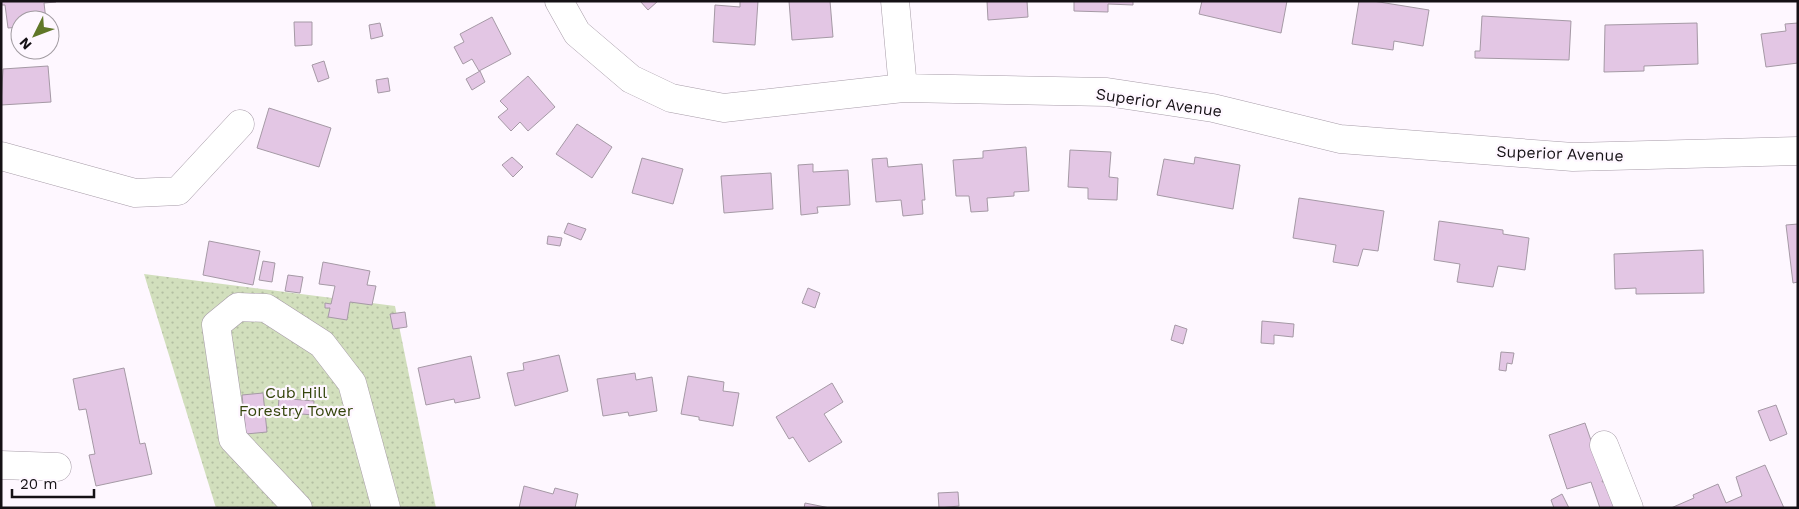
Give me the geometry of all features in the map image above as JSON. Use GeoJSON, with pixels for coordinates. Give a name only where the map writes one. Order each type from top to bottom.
{"type":"FeatureCollection","features":[{"type":"Feature","properties":{"kind":"street","name":"Superior Avenue"},"geometry":{"type":"LineString","coordinates":[[559,1],[560,8],[577,33],[631,79],[671,98],[724,108],[903,88],[1107,92],[1213,108],[1340,138],[1573,157],[1798,150]]}},
{"type":"Feature","properties":{"kind":"street"},"geometry":{"type":"LineString","coordinates":[[895,1],[903,88]]}},
{"type":"Feature","properties":{"kind":"street"},"geometry":{"type":"LineString","coordinates":[[1,156],[135,193],[178,191],[240,124]]}},
{"type":"Feature","properties":{"kind":"street"},"geometry":{"type":"LineString","coordinates":[[298,508],[233,439],[216,325],[238,307],[266,308],[322,344],[352,383],[386,508]]}},
{"type":"Feature","properties":{"kind":"street"},"geometry":{"type":"LineString","coordinates":[[1604,445],[1629,508]]}},
{"type":"Feature","properties":{"kind":"street"},"geometry":{"type":"LineString","coordinates":[[1,465],[57,467]]}},
{"type":"Feature","properties":{"kind":"green space","name":"Cub Hill Forestry Tower"},"geometry":{"type":"Polygon","coordinates":[[[144,274],[395,306],[436,508],[216,508],[144,274]]]}},
{"type":"Feature","properties":{"kind":"building"},"geometry":{"type":"Polygon","coordinates":[[[1,1],[56,1],[44,3],[45,10],[10,10],[10,28],[8,28],[5,5],[1,5],[1,1]]]}},
{"type":"Feature","properties":{"kind":"building"},"geometry":{"type":"Polygon","coordinates":[[[640,1],[658,1],[648,10],[640,1]]]}},
{"type":"Feature","properties":{"kind":"building"},"geometry":{"type":"Polygon","coordinates":[[[740,1],[758,1],[755,45],[713,42],[715,5],[740,7],[740,1]]]}},
{"type":"Feature","properties":{"kind":"building"},"geometry":{"type":"Polygon","coordinates":[[[789,1],[830,1],[833,37],[792,40],[789,1]]]}},
{"type":"Feature","properties":{"kind":"building"},"geometry":{"type":"Polygon","coordinates":[[[987,1],[1027,1],[1028,17],[988,20],[987,1]]]}},
{"type":"Feature","properties":{"kind":"building"},"geometry":{"type":"Polygon","coordinates":[[[1074,1],[1133,1],[1133,5],[1108,4],[1108,12],[1074,11],[1074,1]]]}},
{"type":"Feature","properties":{"kind":"building"},"geometry":{"type":"Polygon","coordinates":[[[1202,1],[1287,1],[1281,33],[1199,14],[1202,1]]]}},
{"type":"Feature","properties":{"kind":"building"},"geometry":{"type":"Polygon","coordinates":[[[1359,1],[1373,1],[1429,10],[1423,46],[1394,41],[1393,50],[1352,44],[1359,1]]]}},
{"type":"Feature","properties":{"kind":"building"},"geometry":{"type":"Polygon","coordinates":[[[1482,16],[1571,21],[1569,60],[1475,58],[1475,51],[1480,51],[1482,16]]]}},
{"type":"Feature","properties":{"kind":"building"},"geometry":{"type":"Polygon","coordinates":[[[492,17],[511,54],[479,71],[472,59],[463,64],[454,47],[464,42],[460,34],[492,17]]]}},
{"type":"Feature","properties":{"kind":"building"},"geometry":{"type":"Polygon","coordinates":[[[294,22],[312,22],[312,45],[295,46],[294,22]]]}},
{"type":"Feature","properties":{"kind":"building"},"geometry":{"type":"Polygon","coordinates":[[[380,23],[383,36],[371,39],[369,25],[380,23]]]}},
{"type":"Feature","properties":{"kind":"building"},"geometry":{"type":"Polygon","coordinates":[[[1697,23],[1698,64],[1644,66],[1644,71],[1604,72],[1605,25],[1697,23]]]}},
{"type":"Feature","properties":{"kind":"building"},"geometry":{"type":"Polygon","coordinates":[[[1798,23],[1798,63],[1766,67],[1761,34],[1786,31],[1785,24],[1798,23]]]}},
{"type":"Feature","properties":{"kind":"building"},"geometry":{"type":"Polygon","coordinates":[[[324,61],[329,78],[318,82],[312,65],[324,61]]]}},
{"type":"Feature","properties":{"kind":"building"},"geometry":{"type":"Polygon","coordinates":[[[48,66],[51,102],[1,105],[3,69],[48,66]]]}},
{"type":"Feature","properties":{"kind":"building"},"geometry":{"type":"Polygon","coordinates":[[[480,71],[485,82],[472,90],[466,79],[480,71]]]}},
{"type":"Feature","properties":{"kind":"building"},"geometry":{"type":"Polygon","coordinates":[[[528,76],[555,107],[528,131],[520,122],[511,131],[498,117],[508,109],[500,101],[528,76]]]}},
{"type":"Feature","properties":{"kind":"building"},"geometry":{"type":"Polygon","coordinates":[[[388,78],[390,91],[378,93],[376,80],[388,78]]]}},
{"type":"Feature","properties":{"kind":"building"},"geometry":{"type":"Polygon","coordinates":[[[269,108],[331,128],[319,167],[257,148],[269,108]]]}},
{"type":"Feature","properties":{"kind":"building"},"geometry":{"type":"Polygon","coordinates":[[[577,124],[612,147],[592,178],[556,154],[577,124]]]}},
{"type":"Feature","properties":{"kind":"building"},"geometry":{"type":"Polygon","coordinates":[[[1026,147],[1029,191],[1014,192],[1014,196],[987,198],[988,211],[971,212],[969,196],[956,196],[953,160],[983,158],[983,151],[1026,147]]]}},
{"type":"Feature","properties":{"kind":"building"},"geometry":{"type":"Polygon","coordinates":[[[1070,150],[1111,152],[1109,177],[1118,178],[1117,200],[1088,199],[1088,188],[1068,187],[1070,150]]]}},
{"type":"Feature","properties":{"kind":"building"},"geometry":{"type":"Polygon","coordinates":[[[512,157],[523,167],[513,177],[502,165],[512,157]]]}},
{"type":"Feature","properties":{"kind":"building"},"geometry":{"type":"Polygon","coordinates":[[[1195,157],[1240,165],[1233,209],[1157,195],[1164,159],[1194,164],[1195,157]]]}},
{"type":"Feature","properties":{"kind":"building"},"geometry":{"type":"Polygon","coordinates":[[[642,158],[683,169],[673,204],[632,193],[642,158]]]}},
{"type":"Feature","properties":{"kind":"building"},"geometry":{"type":"Polygon","coordinates":[[[887,158],[888,167],[922,164],[925,200],[922,200],[923,214],[903,216],[901,200],[876,202],[872,159],[887,158]]]}},
{"type":"Feature","properties":{"kind":"building"},"geometry":{"type":"Polygon","coordinates":[[[813,164],[813,172],[848,170],[850,205],[817,207],[818,213],[801,215],[798,165],[813,164]]]}},
{"type":"Feature","properties":{"kind":"building"},"geometry":{"type":"Polygon","coordinates":[[[771,173],[773,209],[724,213],[721,176],[771,173]]]}},
{"type":"Feature","properties":{"kind":"building"},"geometry":{"type":"Polygon","coordinates":[[[1299,198],[1384,211],[1378,251],[1363,249],[1358,266],[1333,262],[1336,245],[1293,238],[1299,198]]]}},
{"type":"Feature","properties":{"kind":"building"},"geometry":{"type":"Polygon","coordinates":[[[1439,221],[1503,230],[1503,234],[1529,238],[1525,270],[1498,266],[1493,287],[1457,282],[1460,264],[1434,260],[1439,221]]]}},
{"type":"Feature","properties":{"kind":"building"},"geometry":{"type":"Polygon","coordinates":[[[568,223],[586,229],[581,240],[564,233],[568,223]]]}},
{"type":"Feature","properties":{"kind":"building"},"geometry":{"type":"Polygon","coordinates":[[[1798,224],[1798,282],[1793,283],[1786,225],[1798,224]]]}},
{"type":"Feature","properties":{"kind":"building"},"geometry":{"type":"Polygon","coordinates":[[[548,236],[562,238],[560,246],[547,244],[548,236]]]}},
{"type":"Feature","properties":{"kind":"building"},"geometry":{"type":"Polygon","coordinates":[[[209,241],[260,251],[253,285],[203,275],[209,241]]]}},
{"type":"Feature","properties":{"kind":"building"},"geometry":{"type":"Polygon","coordinates":[[[1703,250],[1704,293],[1636,294],[1636,288],[1615,289],[1614,254],[1703,250]]]}},
{"type":"Feature","properties":{"kind":"building"},"geometry":{"type":"Polygon","coordinates":[[[263,261],[275,263],[272,282],[259,280],[263,261]]]}},
{"type":"Feature","properties":{"kind":"building"},"geometry":{"type":"Polygon","coordinates":[[[323,262],[370,271],[367,285],[376,286],[372,305],[350,302],[347,320],[328,317],[330,308],[325,308],[325,303],[331,304],[335,286],[319,284],[323,262]]]}},
{"type":"Feature","properties":{"kind":"building"},"geometry":{"type":"Polygon","coordinates":[[[288,275],[303,277],[300,293],[285,291],[288,275]]]}},
{"type":"Feature","properties":{"kind":"building"},"geometry":{"type":"Polygon","coordinates":[[[808,288],[820,293],[815,308],[802,303],[808,288]]]}},
{"type":"Feature","properties":{"kind":"building"},"geometry":{"type":"Polygon","coordinates":[[[405,312],[407,327],[393,329],[390,314],[405,312]]]}},
{"type":"Feature","properties":{"kind":"building"},"geometry":{"type":"Polygon","coordinates":[[[1262,321],[1294,324],[1293,337],[1274,335],[1274,344],[1261,343],[1262,321]]]}},
{"type":"Feature","properties":{"kind":"building"},"geometry":{"type":"Polygon","coordinates":[[[1175,325],[1187,329],[1183,344],[1171,340],[1175,325]]]}},
{"type":"Feature","properties":{"kind":"building"},"geometry":{"type":"Polygon","coordinates":[[[1501,352],[1514,353],[1512,364],[1507,363],[1506,371],[1499,370],[1501,352]]]}},
{"type":"Feature","properties":{"kind":"building"},"geometry":{"type":"Polygon","coordinates":[[[559,355],[568,391],[515,406],[507,373],[524,370],[523,363],[559,355]]]}},
{"type":"Feature","properties":{"kind":"building"},"geometry":{"type":"Polygon","coordinates":[[[471,356],[480,398],[455,403],[454,399],[426,405],[418,368],[471,356]]]}},
{"type":"Feature","properties":{"kind":"building"},"geometry":{"type":"Polygon","coordinates":[[[124,368],[140,444],[145,443],[152,474],[96,486],[89,455],[95,454],[86,409],[79,410],[73,379],[124,368]]]}},
{"type":"Feature","properties":{"kind":"building"},"geometry":{"type":"Polygon","coordinates":[[[635,373],[636,380],[652,377],[657,411],[629,416],[628,412],[603,416],[597,379],[635,373]]]}},
{"type":"Feature","properties":{"kind":"building"},"geometry":{"type":"Polygon","coordinates":[[[688,376],[724,382],[723,391],[739,393],[733,426],[699,420],[699,417],[681,414],[688,376]]]}},
{"type":"Feature","properties":{"kind":"building"},"geometry":{"type":"Polygon","coordinates":[[[832,383],[843,402],[824,414],[842,442],[809,462],[793,437],[789,439],[776,417],[832,383]]]}},
{"type":"Feature","properties":{"kind":"building"},"geometry":{"type":"Polygon","coordinates":[[[263,393],[267,432],[246,434],[242,395],[263,393]]]}},
{"type":"Feature","properties":{"kind":"building"},"geometry":{"type":"Polygon","coordinates":[[[279,398],[314,401],[313,415],[278,412],[279,398]]]}},
{"type":"Feature","properties":{"kind":"building"},"geometry":{"type":"Polygon","coordinates":[[[1776,405],[1787,434],[1770,441],[1758,411],[1776,405]]]}},
{"type":"Feature","properties":{"kind":"building"},"geometry":{"type":"Polygon","coordinates":[[[1585,423],[1604,478],[1602,482],[1609,480],[1619,508],[1600,508],[1591,482],[1567,489],[1549,435],[1585,423]]]}},
{"type":"Feature","properties":{"kind":"building"},"geometry":{"type":"Polygon","coordinates":[[[1765,465],[1784,508],[1671,508],[1694,498],[1693,495],[1718,484],[1726,503],[1742,496],[1736,477],[1765,465]]]}},
{"type":"Feature","properties":{"kind":"building"},"geometry":{"type":"Polygon","coordinates":[[[524,486],[553,494],[555,488],[578,494],[575,508],[519,508],[524,486]]]}},
{"type":"Feature","properties":{"kind":"building"},"geometry":{"type":"Polygon","coordinates":[[[958,492],[959,506],[939,508],[938,493],[958,492]]]}},
{"type":"Feature","properties":{"kind":"building"},"geometry":{"type":"Polygon","coordinates":[[[1562,494],[1569,508],[1554,508],[1551,500],[1562,494]]]}},
{"type":"Feature","properties":{"kind":"building"},"geometry":{"type":"Polygon","coordinates":[[[805,503],[830,508],[804,508],[805,503]]]}}]}
